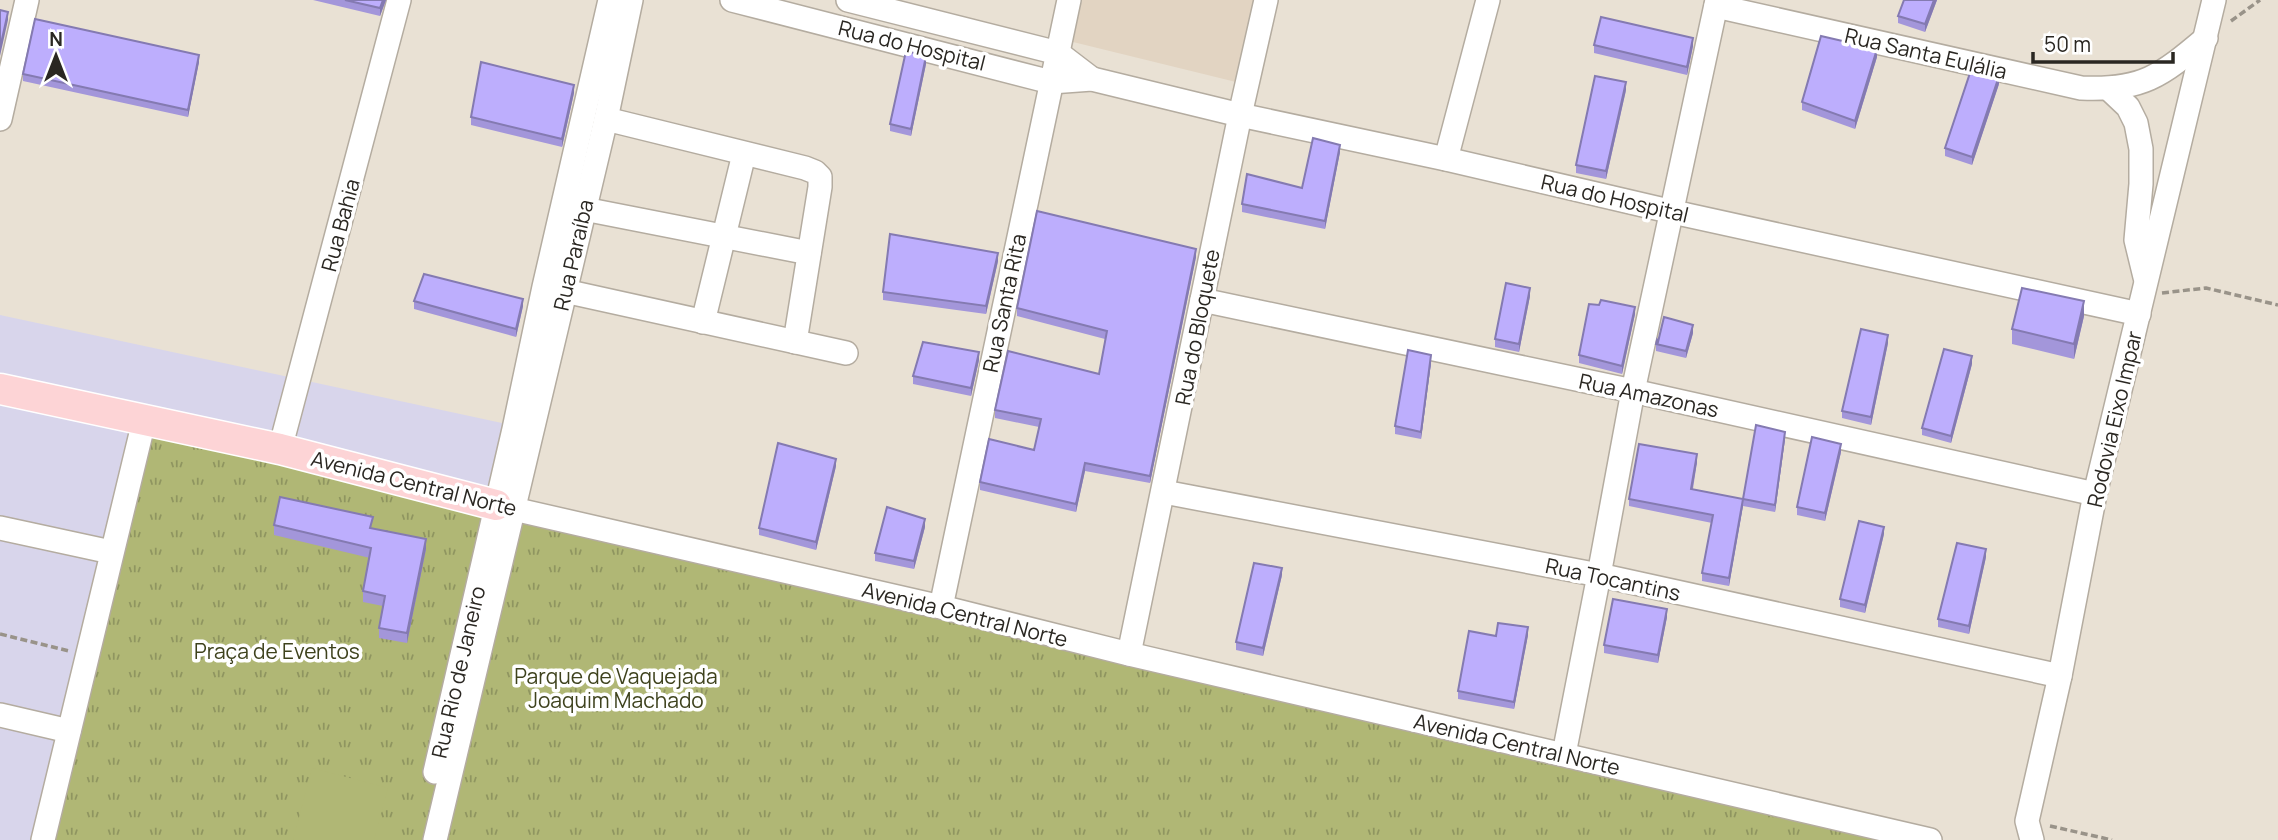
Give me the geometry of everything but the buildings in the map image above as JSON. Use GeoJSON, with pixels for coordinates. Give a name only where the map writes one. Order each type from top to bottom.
{"type":"FeatureCollection","features":[{"type":"Feature","properties":{"kind":"main road","name":"Avenida Central Norte"},"geometry":{"type":"LineString","coordinates":[[0,389],[280,449],[505,507]]}},
{"type":"Feature","properties":{"kind":"street"},"geometry":{"type":"LineString","coordinates":[[0,119],[27,0]]}},
{"type":"Feature","properties":{"kind":"street","name":"Rua Bahia"},"geometry":{"type":"LineString","coordinates":[[280,449],[399,0]]}},
{"type":"Feature","properties":{"kind":"street","name":"Rua Paraíba"},"geometry":{"type":"LineString","coordinates":[[505,507],[554,289],[610,0]]}},
{"type":"Feature","properties":{"kind":"street","name":"Rua Paraíba"},"geometry":{"type":"LineString","coordinates":[[554,289],[584,209],[631,0]]}},
{"type":"Feature","properties":{"kind":"street","name":"Rua do Hospital"},"geometry":{"type":"LineString","coordinates":[[732,0],[1051,82],[1092,79],[1673,212],[2142,297]]}},
{"type":"Feature","properties":{"kind":"street","name":"Rua do Hospital"},"geometry":{"type":"LineString","coordinates":[[848,0],[1058,53],[1092,79]]}},
{"type":"Feature","properties":{"kind":"street","name":"Rua Santa Rita"},"geometry":{"type":"LineString","coordinates":[[941,607],[1069,0]]}},
{"type":"Feature","properties":{"kind":"street","name":"Rua do Bloquete"},"geometry":{"type":"LineString","coordinates":[[1129,654],[1266,0]]}},
{"type":"Feature","properties":{"kind":"street"},"geometry":{"type":"LineString","coordinates":[[1446,159],[1488,0]]}},
{"type":"Feature","properties":{"kind":"street","name":"Rodovia Eixo Impar"},"geometry":{"type":"LineString","coordinates":[[2030,831],[2095,494],[2214,0]]}},
{"type":"Feature","properties":{"kind":"street"},"geometry":{"type":"LineString","coordinates":[[1564,754],[1633,391],[1716,3]]}},
{"type":"Feature","properties":{"kind":"street","name":"Rua Santa Eulália"},"geometry":{"type":"LineString","coordinates":[[1716,3],[2081,88],[2110,90],[2152,78],[2176,63],[2206,38]]}},
{"type":"Feature","properties":{"kind":"street"},"geometry":{"type":"LineString","coordinates":[[2110,90],[2128,107],[2136,123],[2141,149],[2136,240],[2142,297]]}},
{"type":"Feature","properties":{"kind":"street"},"geometry":{"type":"LineString","coordinates":[[606,119],[805,168],[820,177],[795,342]]}},
{"type":"Feature","properties":{"kind":"street"},"geometry":{"type":"LineString","coordinates":[[703,322],[744,154]]}},
{"type":"Feature","properties":{"kind":"street"},"geometry":{"type":"LineString","coordinates":[[584,209],[809,253]]}},
{"type":"Feature","properties":{"kind":"street"},"geometry":{"type":"LineString","coordinates":[[554,289],[846,353]]}},
{"type":"Feature","properties":{"kind":"street","name":"Rua Amazonas"},"geometry":{"type":"LineString","coordinates":[[1202,300],[1633,391],[2095,494]]}},
{"type":"Feature","properties":{"kind":"street"},"geometry":{"type":"LineString","coordinates":[[43,840],[144,421]]}},
{"type":"Feature","properties":{"kind":"street","name":"Rua Tocantins"},"geometry":{"type":"LineString","coordinates":[[1164,492],[1599,575],[2060,676]]}},
{"type":"Feature","properties":{"kind":"street","name":"Avenida Central Norte"},"geometry":{"type":"LineString","coordinates":[[505,507],[1930,840]]}},
{"type":"Feature","properties":{"kind":"street","name":"Rua Rio de Janeiro"},"geometry":{"type":"LineString","coordinates":[[419,840],[505,507]]}},
{"type":"Feature","properties":{"kind":"street","name":"Rua Rio de Janeiro"},"geometry":{"type":"LineString","coordinates":[[435,840],[505,507]]}},
{"type":"Feature","properties":{"kind":"street"},"geometry":{"type":"LineString","coordinates":[[0,528],[111,552]]}},
{"type":"Feature","properties":{"kind":"street"},"geometry":{"type":"LineString","coordinates":[[0,715],[69,731]]}},
{"type":"Feature","properties":{"kind":"path"},"geometry":{"type":"LineString","coordinates":[[2206,38],[2260,0]]}},
{"type":"Feature","properties":{"kind":"path"},"geometry":{"type":"LineString","coordinates":[[2142,297],[2206,288],[2278,305]]}},
{"type":"Feature","properties":{"kind":"path"},"geometry":{"type":"LineString","coordinates":[[0,635],[86,655]]}},
{"type":"Feature","properties":{"kind":"path"},"geometry":{"type":"LineString","coordinates":[[2030,831],[2112,840]]}},
{"type":"Feature","properties":{"kind":"shaded area"},"geometry":{"type":"Polygon","coordinates":[[[1082,0],[1255,0],[1236,82],[1073,42],[1082,0]]]}},
{"type":"Feature","properties":{"kind":"shaded area","name":"Praça de Eventos"},"geometry":{"type":"Polygon","coordinates":[[[0,315],[535,430],[421,840],[0,840],[0,315]]]}},
{"type":"Feature","properties":{"kind":"green space","name":"Parque de Vaquejada Joaquim Machado"},"geometry":{"type":"Polygon","coordinates":[[[141,423],[1930,840],[47,840],[141,423]]]}},
{"type":"Feature","properties":{"kind":"green space"},"geometry":{"type":"Polygon","coordinates":[[[312,768],[388,788],[374,840],[293,840],[312,768]]]}}]}
